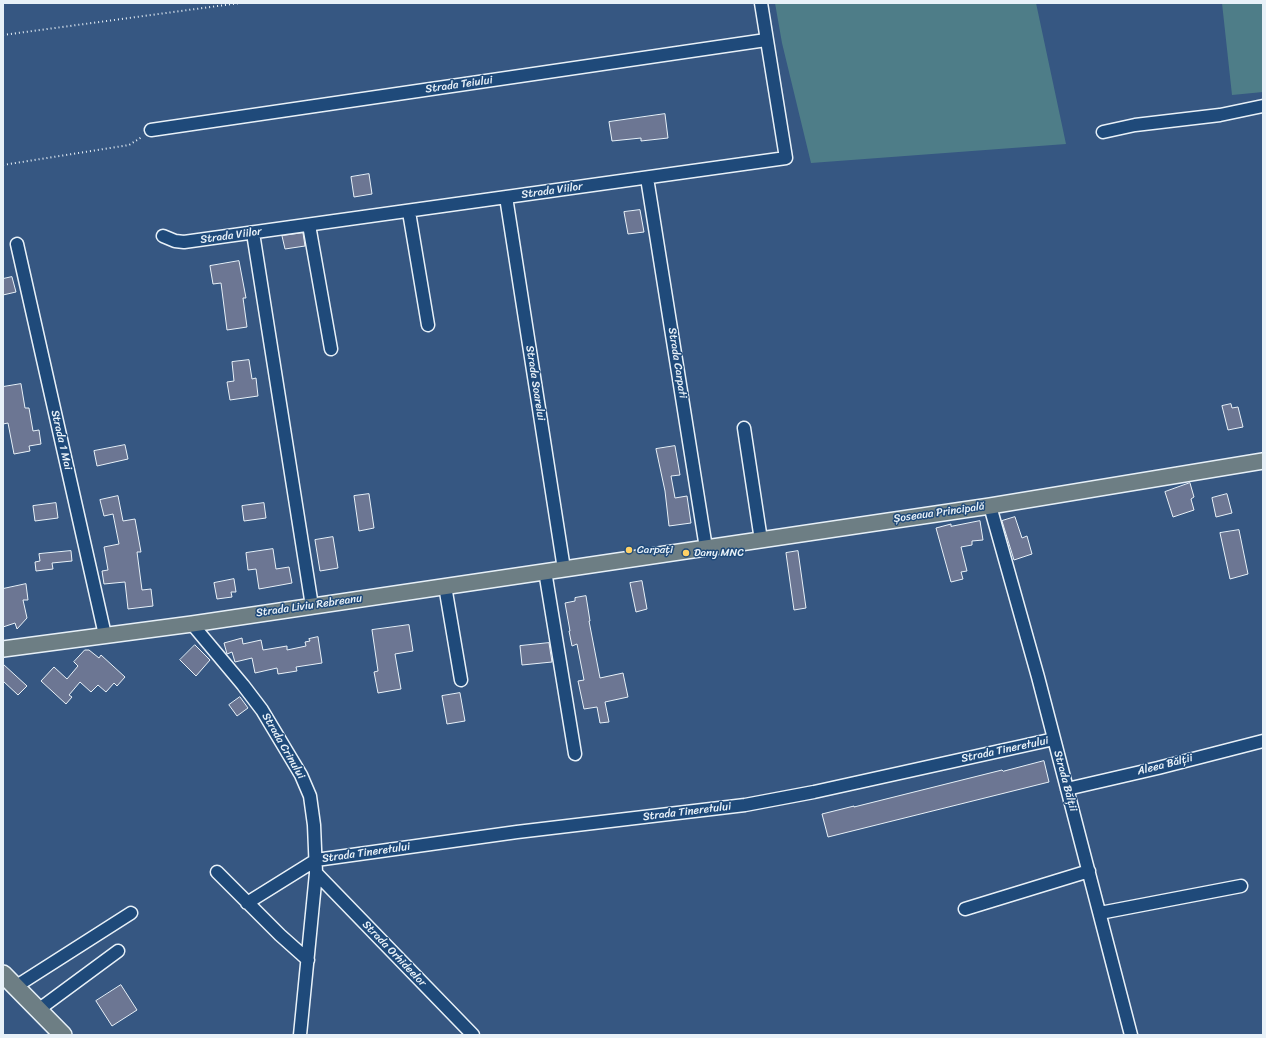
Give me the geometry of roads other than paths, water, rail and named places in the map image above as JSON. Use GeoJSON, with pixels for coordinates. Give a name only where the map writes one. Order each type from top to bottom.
{"type":"FeatureCollection","features":[{"type":"Feature","properties":{"kind":"highway"},"geometry":{"type":"LineString","coordinates":[[3,974],[9,989],[46,1035]]}},
{"type":"Feature","properties":{"kind":"highway"},"geometry":{"type":"LineString","coordinates":[[9,989],[38,1010],[62,1035]]}},
{"type":"Feature","properties":{"kind":"main road","name":"Șoseaua Principală"},"geometry":{"type":"LineString","coordinates":[[615,561],[990,506],[1263,461]]}},
{"type":"Feature","properties":{"kind":"main road","name":"Strada Liviu Rebreanu"},"geometry":{"type":"LineString","coordinates":[[3,649],[192,624],[615,561]]}},
{"type":"Feature","properties":{"kind":"street","name":"Strada Viilor"},"geometry":{"type":"LineString","coordinates":[[163,236],[174,241],[184,242],[409,212],[786,158],[761,3]]}},
{"type":"Feature","properties":{"kind":"street","name":"Strada Teiului"},"geometry":{"type":"LineString","coordinates":[[151,130],[766,40]]}},
{"type":"Feature","properties":{"kind":"street"},"geometry":{"type":"LineString","coordinates":[[1103,132],[1135,125],[1220,115],[1263,106]]}},
{"type":"Feature","properties":{"kind":"street","name":"Strada Carpati"},"geometry":{"type":"LineString","coordinates":[[647,178],[706,548]]}},
{"type":"Feature","properties":{"kind":"street","name":"Strada Soarelui"},"geometry":{"type":"LineString","coordinates":[[506,197],[564,569]]}},
{"type":"Feature","properties":{"kind":"street"},"geometry":{"type":"LineString","coordinates":[[409,212],[428,324]]}},
{"type":"Feature","properties":{"kind":"street"},"geometry":{"type":"LineString","coordinates":[[309,225],[331,349]]}},
{"type":"Feature","properties":{"kind":"street"},"geometry":{"type":"LineString","coordinates":[[253,233],[312,606]]}},
{"type":"Feature","properties":{"kind":"street","name":"Strada 1 Mai"},"geometry":{"type":"LineString","coordinates":[[17,244],[105,635]]}},
{"type":"Feature","properties":{"kind":"street"},"geometry":{"type":"LineString","coordinates":[[744,428],[761,540]]}},
{"type":"Feature","properties":{"kind":"street","name":"Strada Bălții"},"geometry":{"type":"LineString","coordinates":[[990,506],[1089,870],[1131,1035]]}},
{"type":"Feature","properties":{"kind":"street"},"geometry":{"type":"LineString","coordinates":[[545,572],[575,754]]}},
{"type":"Feature","properties":{"kind":"street"},"geometry":{"type":"LineString","coordinates":[[445,586],[461,680]]}},
{"type":"Feature","properties":{"kind":"street","name":"Strada Crinului"},"geometry":{"type":"LineString","coordinates":[[192,624],[262,710],[301,775],[310,796],[314,825],[316,873],[300,1035]]}},
{"type":"Feature","properties":{"kind":"street","name":"Strada Tineretului"},"geometry":{"type":"LineString","coordinates":[[316,860],[517,832],[744,805],[821,791],[1054,739]]}},
{"type":"Feature","properties":{"kind":"street","name":"Aleea Bălții"},"geometry":{"type":"LineString","coordinates":[[1067,788],[1158,768],[1263,741]]}},
{"type":"Feature","properties":{"kind":"street"},"geometry":{"type":"LineString","coordinates":[[247,903],[316,860]]}},
{"type":"Feature","properties":{"kind":"street"},"geometry":{"type":"LineString","coordinates":[[965,910],[1089,870]]}},
{"type":"Feature","properties":{"kind":"street"},"geometry":{"type":"LineString","coordinates":[[217,872],[280,935],[308,960]]}},
{"type":"Feature","properties":{"kind":"street","name":"Strada Orhideelor"},"geometry":{"type":"LineString","coordinates":[[316,873],[473,1035]]}},
{"type":"Feature","properties":{"kind":"street"},"geometry":{"type":"LineString","coordinates":[[1100,913],[1241,886]]}},
{"type":"Feature","properties":{"kind":"street"},"geometry":{"type":"LineString","coordinates":[[9,989],[131,913]]}},
{"type":"Feature","properties":{"kind":"street"},"geometry":{"type":"LineString","coordinates":[[38,1010],[118,952]]}},
{"type":"Feature","properties":{"kind":"place","name":"Carpați"},"geometry":{"type":"Point","coordinates":[629,550]}},
{"type":"Feature","properties":{"kind":"place","name":"Dany MNC"},"geometry":{"type":"Point","coordinates":[686,553]}}]}
